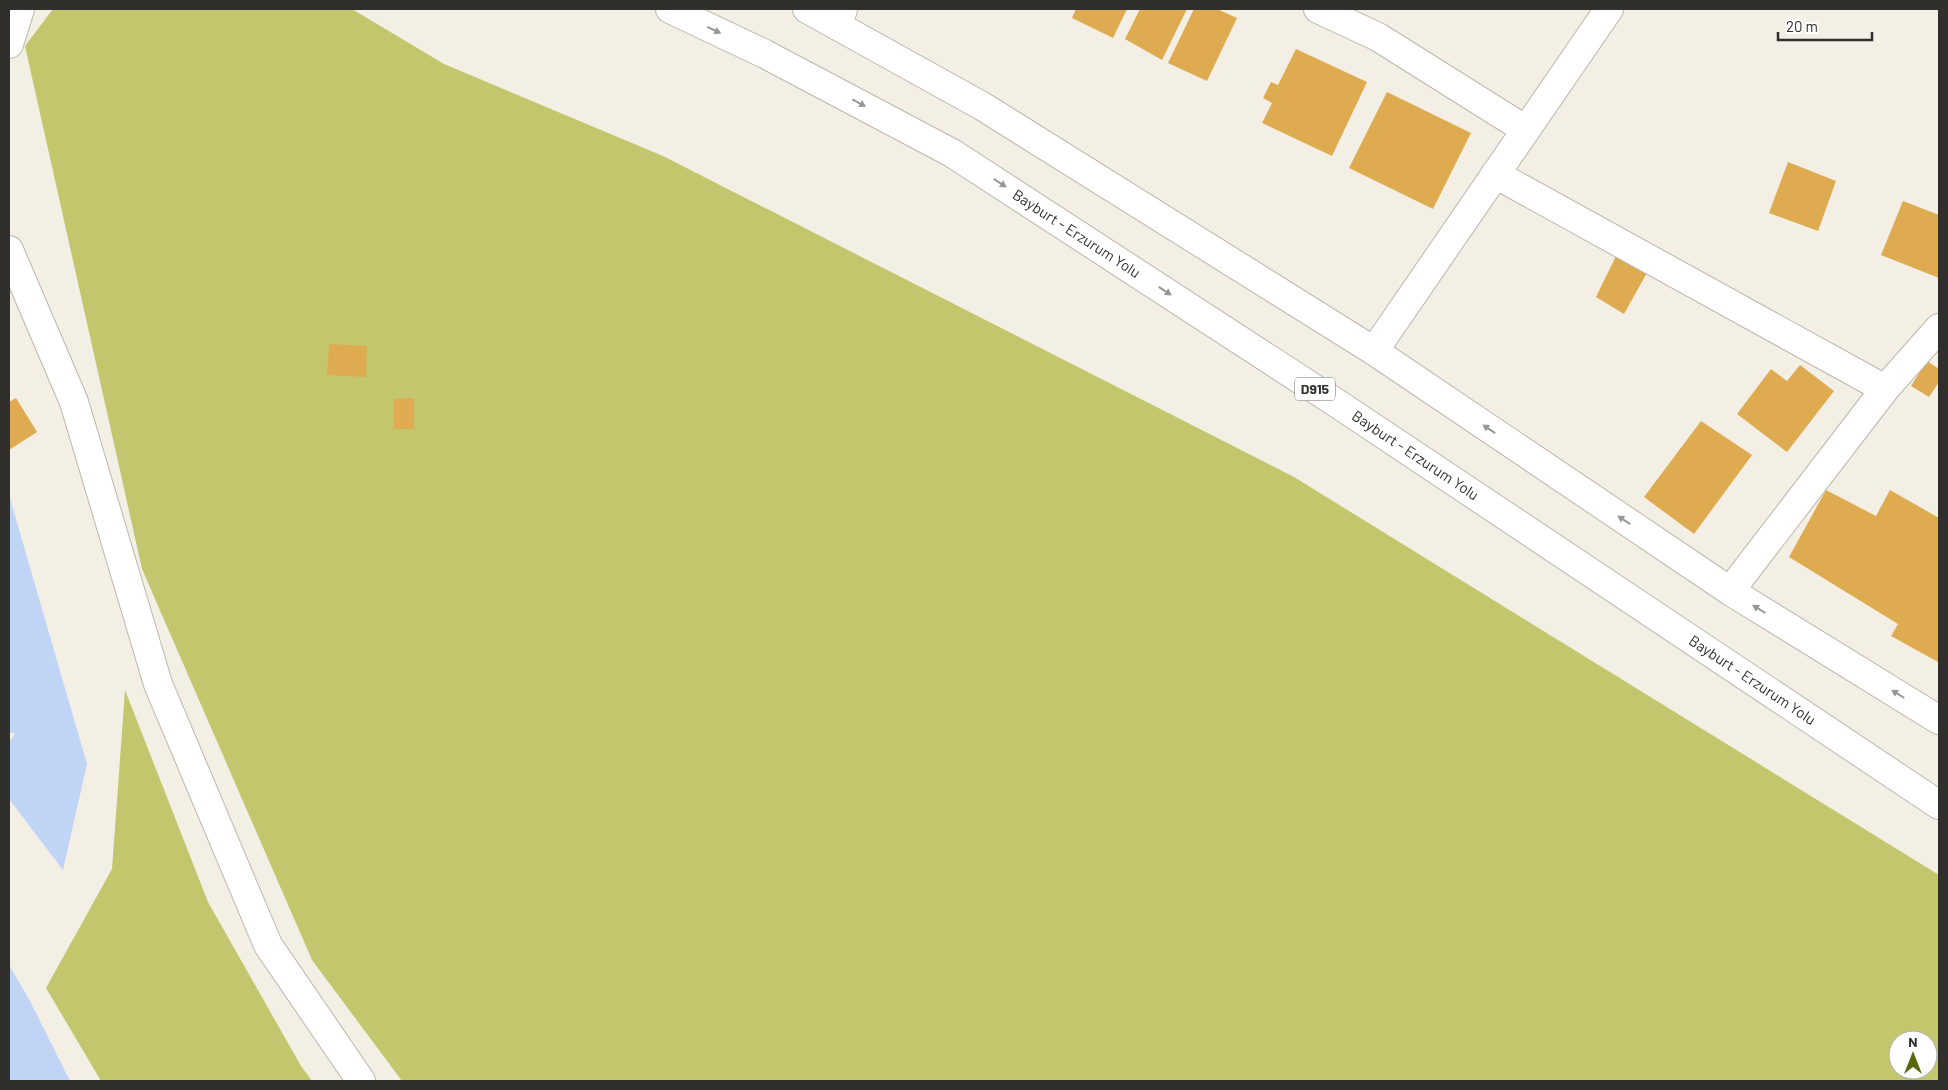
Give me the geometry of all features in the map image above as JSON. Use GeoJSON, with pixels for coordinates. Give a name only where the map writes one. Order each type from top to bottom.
{"type":"FeatureCollection","features":[{"type":"Feature","properties":{"kind":"main road"},"geometry":{"type":"LineString","coordinates":[[9,44],[20,9]]}},
{"type":"Feature","properties":{"kind":"main road","name":"Bayburt - Erzurum Yolu"},"geometry":{"type":"LineString","coordinates":[[670,9],[765,54],[952,152],[1338,404],[1939,805]]}},
{"type":"Feature","properties":{"kind":"main road"},"geometry":{"type":"LineString","coordinates":[[806,9],[840,17],[1374,351],[1730,592],[1939,720]]}},
{"type":"Feature","properties":{"kind":"main road"},"geometry":{"type":"LineString","coordinates":[[1318,9],[1378,36],[1526,130]]}},
{"type":"Feature","properties":{"kind":"main road"},"geometry":{"type":"LineString","coordinates":[[1374,351],[1609,9]]}},
{"type":"Feature","properties":{"kind":"main road"},"geometry":{"type":"LineString","coordinates":[[1495,174],[1886,389]]}},
{"type":"Feature","properties":{"kind":"main road"},"geometry":{"type":"LineString","coordinates":[[9,250],[74,402],[158,684],[268,945],[361,1081]]}},
{"type":"Feature","properties":{"kind":"main road"},"geometry":{"type":"LineString","coordinates":[[1730,592],[1886,389],[1939,328]]}},
{"type":"Feature","properties":{"kind":"green space"},"geometry":{"type":"Polygon","coordinates":[[[53,9],[352,9],[444,64],[663,156],[1294,477],[1939,875],[1939,1081],[402,1081],[312,960],[142,569],[25,46],[53,9]]]}},
{"type":"Feature","properties":{"kind":"green space"},"geometry":{"type":"Polygon","coordinates":[[[125,690],[208,902],[301,1066],[312,1081],[101,1081],[46,988],[112,869],[125,690]]]}},
{"type":"Feature","properties":{"kind":"water"},"geometry":{"type":"Polygon","coordinates":[[[9,495],[87,764],[63,870],[9,799],[9,742],[15,734],[9,732],[9,495]]]}},
{"type":"Feature","properties":{"kind":"water"},"geometry":{"type":"Polygon","coordinates":[[[9,965],[30,1001],[70,1081],[9,1081],[9,965]]]}},
{"type":"Feature","properties":{"kind":"building"},"geometry":{"type":"Polygon","coordinates":[[[1076,9],[1127,9],[1113,38],[1072,18],[1076,9]]]}},
{"type":"Feature","properties":{"kind":"building"},"geometry":{"type":"Polygon","coordinates":[[[1140,9],[1187,9],[1162,60],[1125,39],[1140,9]]]}},
{"type":"Feature","properties":{"kind":"building"},"geometry":{"type":"Polygon","coordinates":[[[1194,9],[1217,9],[1237,18],[1207,81],[1168,63],[1194,9]]]}},
{"type":"Feature","properties":{"kind":"building"},"geometry":{"type":"Polygon","coordinates":[[[1296,49],[1367,82],[1332,156],[1262,123],[1272,103],[1263,98],[1271,82],[1278,85],[1296,49]]]}},
{"type":"Feature","properties":{"kind":"building"},"geometry":{"type":"Polygon","coordinates":[[[1387,92],[1471,133],[1433,209],[1349,168],[1387,92]]]}},
{"type":"Feature","properties":{"kind":"building"},"geometry":{"type":"Polygon","coordinates":[[[1788,162],[1836,181],[1818,231],[1769,213],[1788,162]]]}},
{"type":"Feature","properties":{"kind":"building"},"geometry":{"type":"Polygon","coordinates":[[[1903,201],[1939,215],[1939,278],[1881,255],[1903,201]]]}},
{"type":"Feature","properties":{"kind":"building"},"geometry":{"type":"Polygon","coordinates":[[[1616,256],[1648,271],[1624,314],[1596,297],[1616,256]]]}},
{"type":"Feature","properties":{"kind":"building"},"geometry":{"type":"Polygon","coordinates":[[[329,344],[367,346],[366,377],[327,375],[329,344]]]}},
{"type":"Feature","properties":{"kind":"building"},"geometry":{"type":"Polygon","coordinates":[[[1927,361],[1939,369],[1939,382],[1929,397],[1911,386],[1927,361]]]}},
{"type":"Feature","properties":{"kind":"building"},"geometry":{"type":"Polygon","coordinates":[[[1800,365],[1834,391],[1787,452],[1737,414],[1771,369],[1787,381],[1800,365]]]}},
{"type":"Feature","properties":{"kind":"building"},"geometry":{"type":"Polygon","coordinates":[[[16,398],[37,432],[9,450],[9,402],[16,398]]]}},
{"type":"Feature","properties":{"kind":"building"},"geometry":{"type":"Polygon","coordinates":[[[414,398],[414,429],[394,429],[394,399],[414,398]]]}},
{"type":"Feature","properties":{"kind":"building"},"geometry":{"type":"Polygon","coordinates":[[[1701,421],[1752,455],[1694,534],[1644,497],[1701,421]]]}},
{"type":"Feature","properties":{"kind":"building"},"geometry":{"type":"Polygon","coordinates":[[[1826,490],[1876,516],[1890,490],[1939,518],[1938,662],[1891,636],[1898,624],[1789,557],[1826,490]]]}}]}
